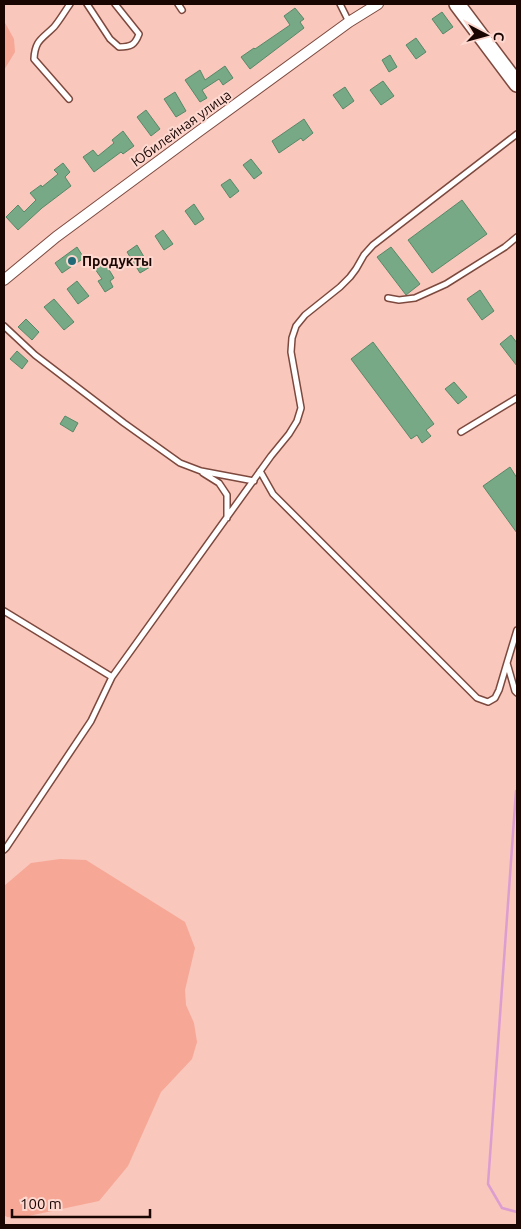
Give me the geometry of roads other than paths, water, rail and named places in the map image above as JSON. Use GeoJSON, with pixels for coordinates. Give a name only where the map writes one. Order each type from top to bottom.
{"type":"FeatureCollection","features":[{"type":"Feature","properties":{"kind":"street","name":"Юбилейная улица"},"geometry":{"type":"LineString","coordinates":[[4,280],[72,225],[347,18],[378,4]]}},
{"type":"Feature","properties":{"kind":"street"},"geometry":{"type":"LineString","coordinates":[[457,4],[517,84]]}},
{"type":"Feature","properties":{"kind":"lane"},"geometry":{"type":"LineString","coordinates":[[69,100],[34,59],[40,40],[55,26],[70,4]]}},
{"type":"Feature","properties":{"kind":"lane"},"geometry":{"type":"LineString","coordinates":[[87,4],[110,39],[119,47],[128,47],[137,42],[139,34],[115,4]]}},
{"type":"Feature","properties":{"kind":"lane"},"geometry":{"type":"LineString","coordinates":[[178,4],[182,10]]}},
{"type":"Feature","properties":{"kind":"lane"},"geometry":{"type":"LineString","coordinates":[[340,4],[347,18]]}},
{"type":"Feature","properties":{"kind":"lane"},"geometry":{"type":"LineString","coordinates":[[347,4],[347,18]]}},
{"type":"Feature","properties":{"kind":"lane"},"geometry":{"type":"LineString","coordinates":[[4,850],[90,721],[112,677],[260,471],[289,434],[301,408],[291,352],[292,338],[296,326],[305,315],[350,277],[373,245],[517,134]]}},
{"type":"Feature","properties":{"kind":"lane"},"geometry":{"type":"LineString","coordinates":[[388,298],[399,300],[415,298],[446,284],[505,247],[517,237]]}},
{"type":"Feature","properties":{"kind":"lane"},"geometry":{"type":"LineString","coordinates":[[4,326],[34,355],[124,423],[180,463],[200,471],[220,483],[226,495],[226,518]]}},
{"type":"Feature","properties":{"kind":"lane"},"geometry":{"type":"LineString","coordinates":[[461,432],[517,398]]}},
{"type":"Feature","properties":{"kind":"lane"},"geometry":{"type":"LineString","coordinates":[[200,471],[254,480]]}},
{"type":"Feature","properties":{"kind":"lane"},"geometry":{"type":"LineString","coordinates":[[260,471],[273,494],[477,698],[488,702],[495,698],[517,630]]}},
{"type":"Feature","properties":{"kind":"lane"},"geometry":{"type":"LineString","coordinates":[[4,611],[112,677]]}},
{"type":"Feature","properties":{"kind":"lane"},"geometry":{"type":"LineString","coordinates":[[507,663],[517,694]]}},
{"type":"Feature","properties":{"kind":"waterway"},"geometry":{"type":"LineString","coordinates":[[516,791],[488,1184],[502,1208],[517,1212]]}},
{"type":"Feature","properties":{"kind":"place","name":"Продукты"},"geometry":{"type":"Point","coordinates":[72,261]}}]}
